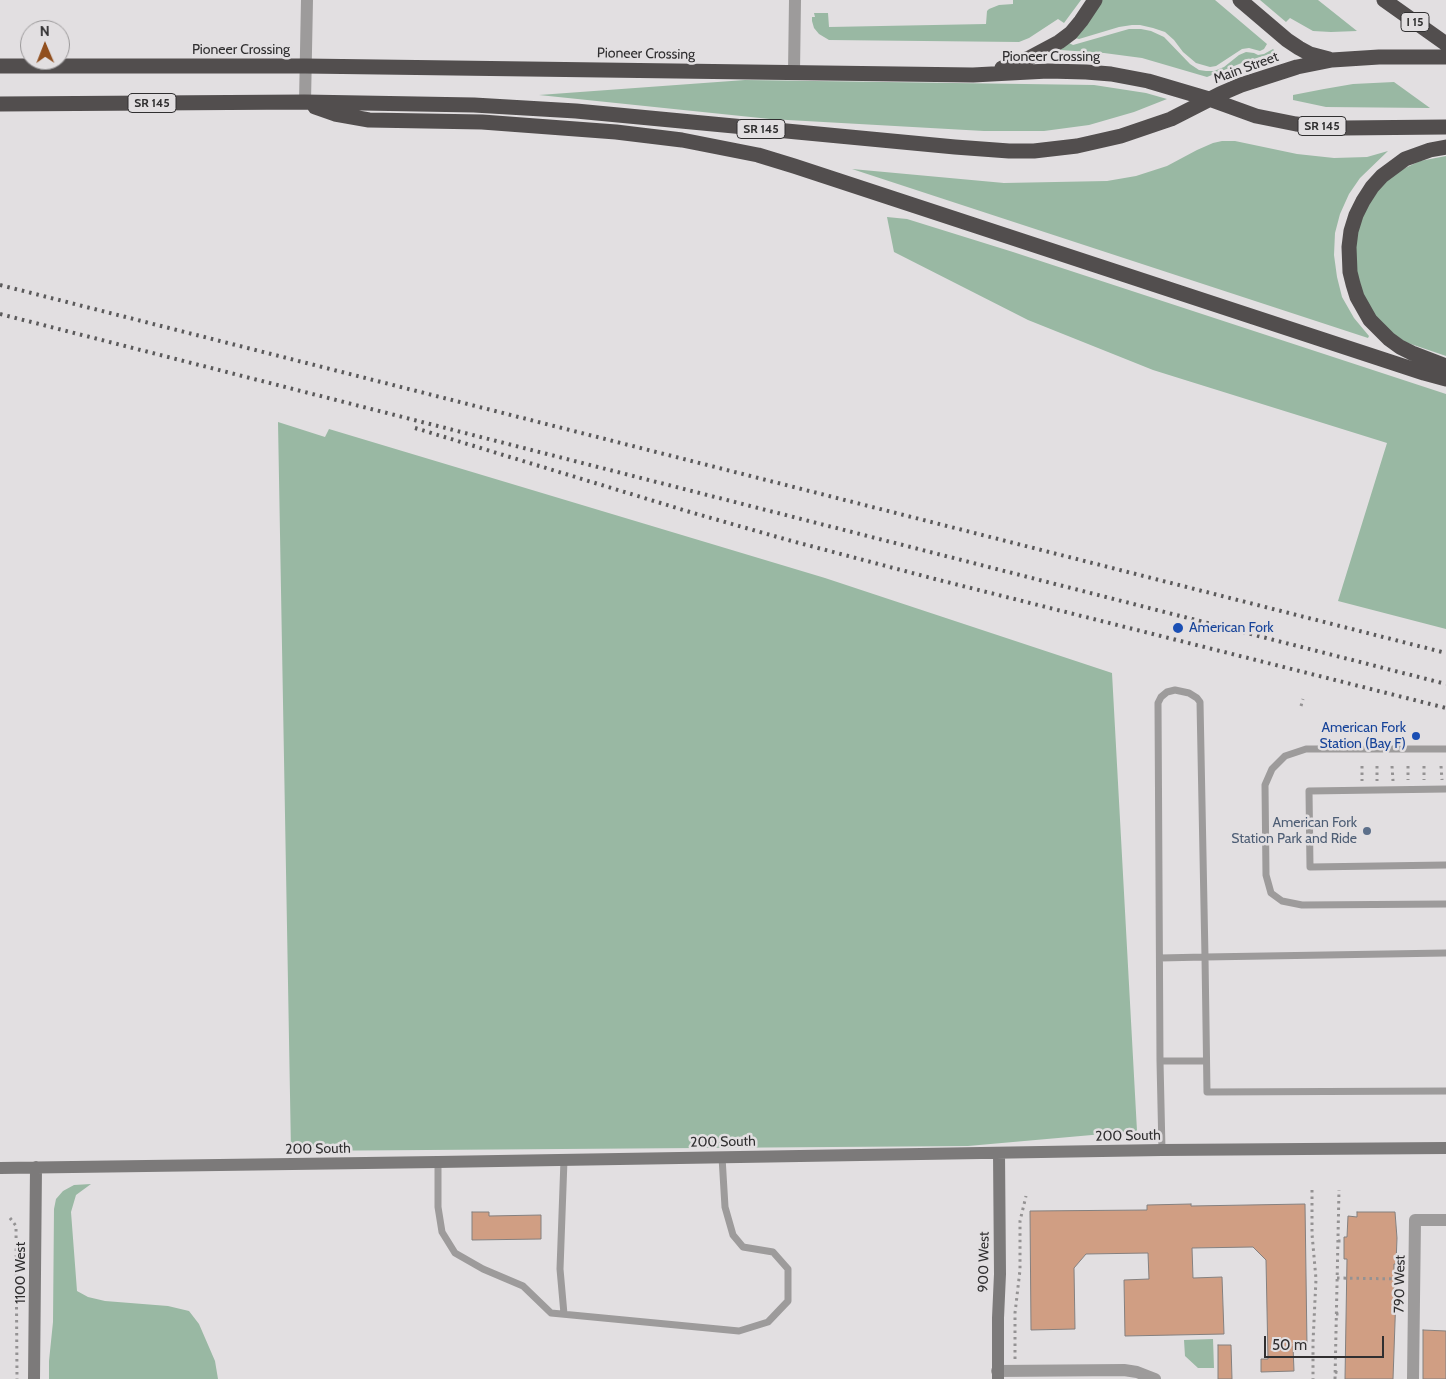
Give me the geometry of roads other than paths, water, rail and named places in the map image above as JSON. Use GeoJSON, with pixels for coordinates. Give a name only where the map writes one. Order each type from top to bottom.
{"type":"FeatureCollection","features":[{"type":"Feature","properties":{"kind":"highway"},"geometry":{"type":"LineString","coordinates":[[973,75],[1011,65],[1059,42],[1082,22],[1095,0]]}},
{"type":"Feature","properties":{"kind":"highway"},"geometry":{"type":"LineString","coordinates":[[1240,0],[1278,33],[1299,48],[1315,56],[1332,60]]}},
{"type":"Feature","properties":{"kind":"highway","name":"I 15"},"geometry":{"type":"LineString","coordinates":[[1384,0],[1446,44]]}},
{"type":"Feature","properties":{"kind":"highway","name":"Main Street"},"geometry":{"type":"LineString","coordinates":[[1209,99],[1276,73],[1332,60],[1379,57],[1446,57]]}},
{"type":"Feature","properties":{"kind":"highway","name":"Pioneer Crossing"},"geometry":{"type":"LineString","coordinates":[[0,66],[305,66],[973,75],[1048,71],[1103,73],[1148,81],[1209,99]]}},
{"type":"Feature","properties":{"kind":"highway","name":"Main Street"},"geometry":{"type":"LineString","coordinates":[[1209,99],[1269,119],[1312,126],[1343,128],[1443,127]]}},
{"type":"Feature","properties":{"kind":"highway","name":"SR 145"},"geometry":{"type":"LineString","coordinates":[[0,104],[305,102],[474,105],[576,111],[1009,151],[1062,149],[1121,136],[1171,119],[1209,99]]}},
{"type":"Feature","properties":{"kind":"highway"},"geometry":{"type":"LineString","coordinates":[[305,102],[335,114],[369,120],[482,122],[582,129],[682,140],[758,156],[1446,379]]}},
{"type":"Feature","properties":{"kind":"highway"},"geometry":{"type":"LineString","coordinates":[[1446,147],[1411,156],[1382,176],[1359,208],[1351,231],[1349,247],[1350,272],[1353,284],[1360,303],[1370,320],[1400,347],[1446,366]]}},
{"type":"Feature","properties":{"kind":"street"},"geometry":{"type":"LineString","coordinates":[[305,102],[307,0]]}},
{"type":"Feature","properties":{"kind":"street"},"geometry":{"type":"LineString","coordinates":[[794,72],[795,0]]}},
{"type":"Feature","properties":{"kind":"street","name":"200 South"},"geometry":{"type":"LineString","coordinates":[[0,1168],[1162,1150],[1446,1148]]}},
{"type":"Feature","properties":{"kind":"street","name":"900 West"},"geometry":{"type":"LineString","coordinates":[[999,1153],[1000,1274],[998,1375],[1110,1374],[1124,1370],[1137,1372],[1155,1379]]}},
{"type":"Feature","properties":{"kind":"street","name":"1100 West"},"geometry":{"type":"LineString","coordinates":[[34,1379],[36,1167]]}},
{"type":"Feature","properties":{"kind":"street","name":"790 West"},"geometry":{"type":"LineString","coordinates":[[1413,1379],[1415,1220],[1446,1220]]}},
{"type":"Feature","properties":{"kind":"lane"},"geometry":{"type":"LineString","coordinates":[[1162,1150],[1158,703],[1167,692],[1175,690],[1189,693],[1200,702],[1207,1092],[1446,1091]]}},
{"type":"Feature","properties":{"kind":"lane"},"geometry":{"type":"LineString","coordinates":[[1446,749],[1306,749],[1285,756],[1272,768],[1265,785],[1266,875],[1271,893],[1282,901],[1302,905],[1446,904]]}},
{"type":"Feature","properties":{"kind":"lane"},"geometry":{"type":"LineString","coordinates":[[1446,788],[1309,792],[1310,867],[1446,865]]}},
{"type":"Feature","properties":{"kind":"lane"},"geometry":{"type":"LineString","coordinates":[[1160,958],[1446,953]]}},
{"type":"Feature","properties":{"kind":"lane"},"geometry":{"type":"LineString","coordinates":[[1160,1061],[1206,1061]]}},
{"type":"Feature","properties":{"kind":"lane"},"geometry":{"type":"LineString","coordinates":[[438,1162],[438,1208],[442,1232],[455,1252],[483,1269],[523,1286],[551,1313],[738,1331],[768,1322],[788,1301],[788,1269],[773,1252],[743,1247],[733,1235],[725,1208],[722,1157]]}},
{"type":"Feature","properties":{"kind":"lane"},"geometry":{"type":"LineString","coordinates":[[564,1160],[560,1269],[564,1314]]}},
{"type":"Feature","properties":{"kind":"railway"},"geometry":{"type":"LineString","coordinates":[[0,285],[1446,653]]}},
{"type":"Feature","properties":{"kind":"railway"},"geometry":{"type":"LineString","coordinates":[[0,314],[1446,684]]}},
{"type":"Feature","properties":{"kind":"railway"},"geometry":{"type":"LineString","coordinates":[[415,428],[788,540],[1446,708]]}},
{"type":"Feature","properties":{"kind":"place","name":"American Fork"},"geometry":{"type":"Point","coordinates":[1178,628]}},
{"type":"Feature","properties":{"kind":"place","name":"American Fork Station (Bay F)"},"geometry":{"type":"Point","coordinates":[1416,736]}},
{"type":"Feature","properties":{"kind":"place","name":"American Fork Station Park and Ride"},"geometry":{"type":"Point","coordinates":[1367,831]}}]}
